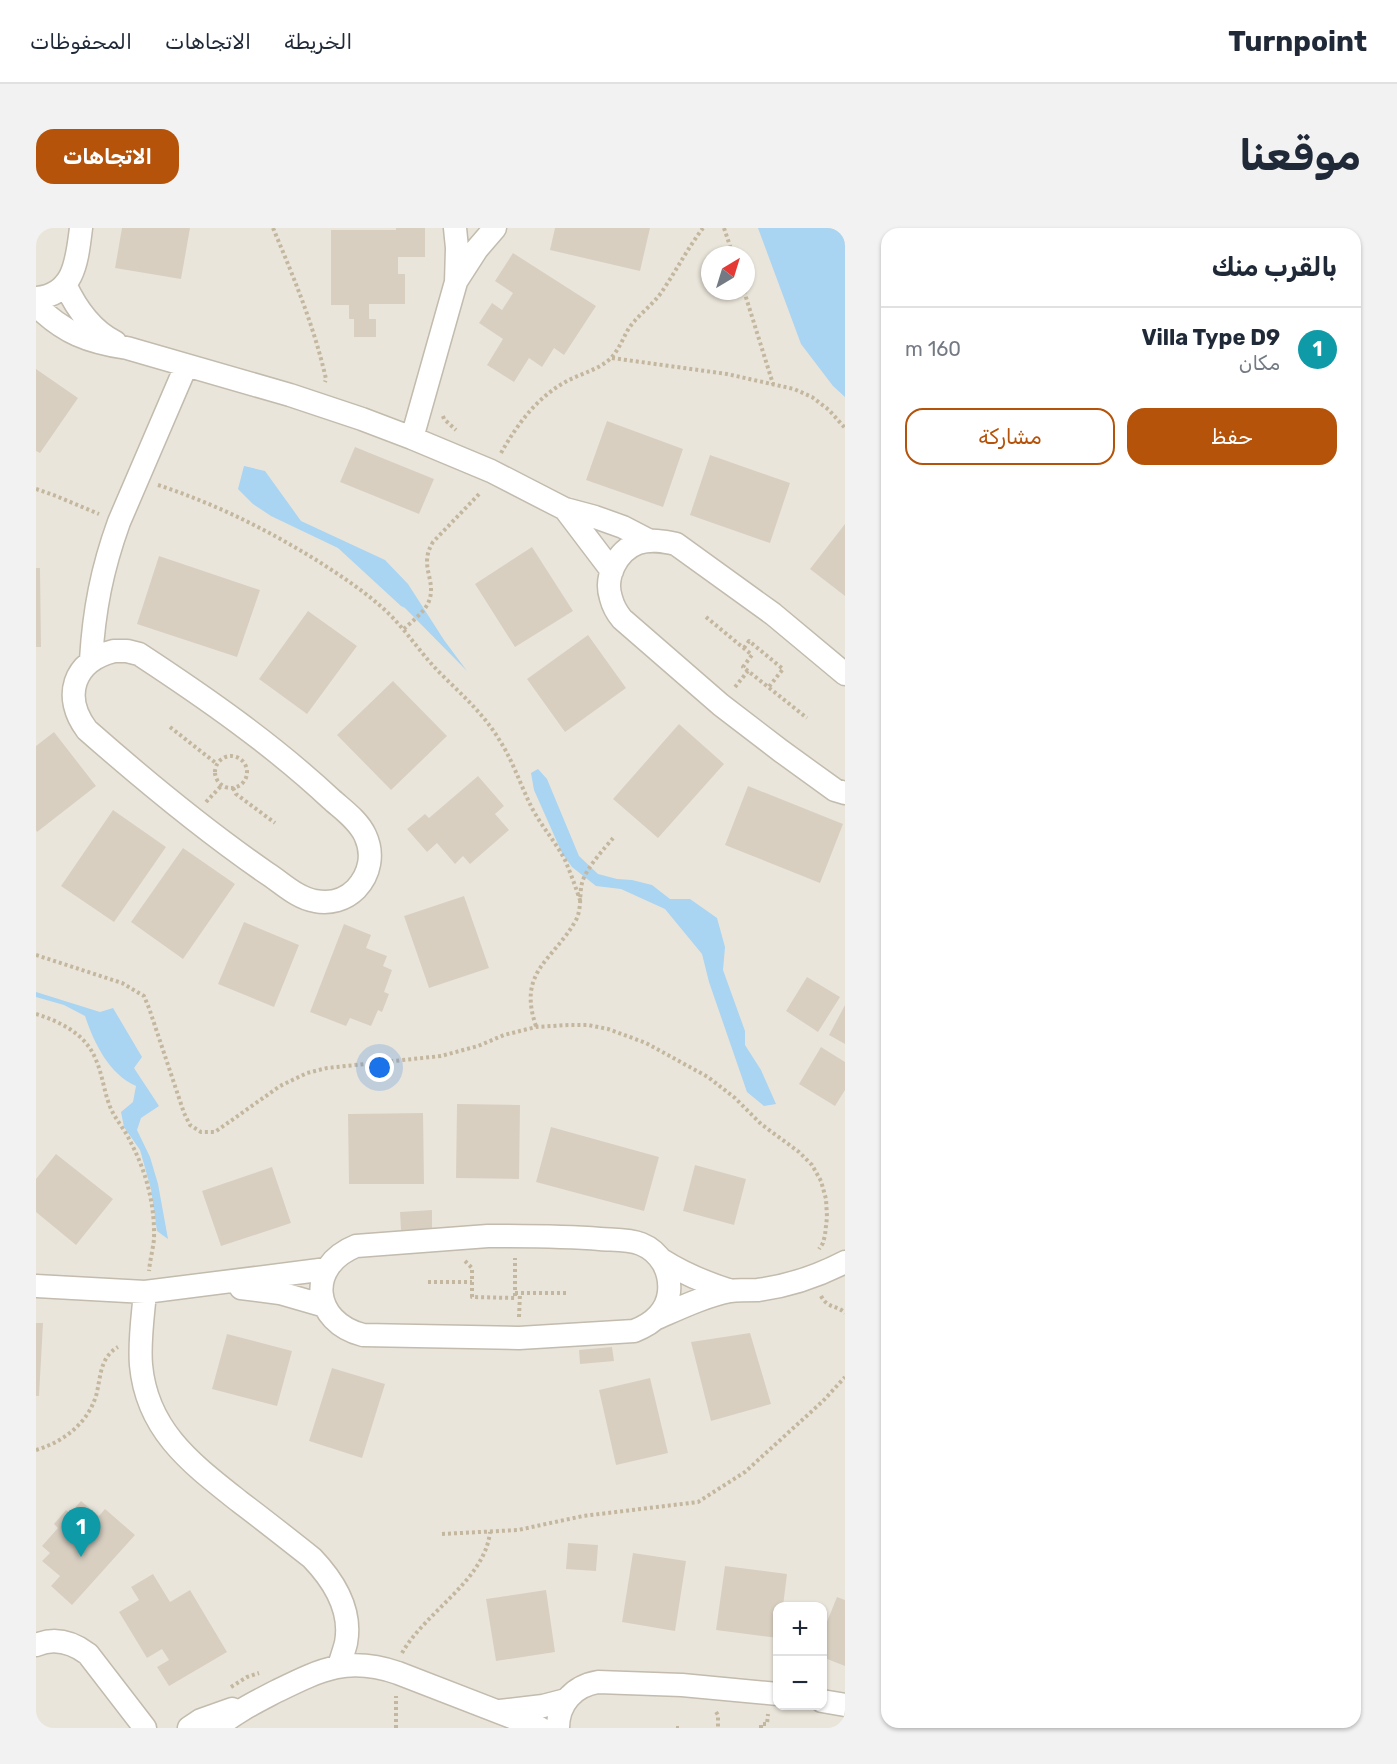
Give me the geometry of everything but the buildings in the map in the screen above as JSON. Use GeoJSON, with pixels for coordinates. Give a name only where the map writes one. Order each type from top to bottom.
{"type":"FeatureCollection","features":[{"type":"Feature","properties":{"kind":"street"},"geometry":{"type":"LineString","coordinates":[[36,298],[56,293],[73,273],[81,228]]}},
{"type":"Feature","properties":{"kind":"street"},"geometry":{"type":"LineString","coordinates":[[412,438],[456,282],[458,248],[455,228]]}},
{"type":"Feature","properties":{"kind":"street"},"geometry":{"type":"LineString","coordinates":[[456,282],[477,249],[495,228]]}},
{"type":"Feature","properties":{"kind":"street"},"geometry":{"type":"LineString","coordinates":[[65,284],[78,308],[96,329],[127,348]]}},
{"type":"Feature","properties":{"kind":"street"},"geometry":{"type":"LineString","coordinates":[[36,305],[50,319],[73,334],[99,344],[127,348],[312,402],[412,438],[494,458],[565,509],[612,571]]}},
{"type":"Feature","properties":{"kind":"street"},"geometry":{"type":"LineString","coordinates":[[91,660],[114,651],[139,654],[237,722],[278,754],[318,787],[356,822],[364,833],[371,858],[362,883],[340,900],[315,901],[302,897],[238,852],[138,775],[78,720],[73,694],[75,681],[81,670],[91,660],[96,601],[103,572],[119,522],[186,366]]}},
{"type":"Feature","properties":{"kind":"street"},"geometry":{"type":"LineString","coordinates":[[565,509],[595,517],[650,541]]}},
{"type":"Feature","properties":{"kind":"street"},"geometry":{"type":"LineString","coordinates":[[845,674],[773,614],[676,544],[663,541],[638,544],[626,550],[612,571],[609,584],[610,597],[622,619],[750,729],[835,790],[845,793]]}},
{"type":"Feature","properties":{"kind":"street"},"geometry":{"type":"LineString","coordinates":[[731,1291],[707,1284],[683,1273],[642,1244],[558,1236],[516,1236],[356,1246],[334,1258],[327,1269],[322,1293],[330,1317],[339,1326],[363,1335],[477,1338],[570,1335],[634,1331],[657,1318],[706,1298],[731,1291],[759,1290],[786,1285],[812,1277],[845,1262]]}},
{"type":"Feature","properties":{"kind":"street"},"geometry":{"type":"LineString","coordinates":[[657,1318],[667,1303],[670,1284],[668,1271],[662,1260]]}},
{"type":"Feature","properties":{"kind":"street"},"geometry":{"type":"LineString","coordinates":[[36,1285],[145,1292],[327,1269]]}},
{"type":"Feature","properties":{"kind":"street"},"geometry":{"type":"LineString","coordinates":[[210,1284],[280,1293],[325,1306]]}},
{"type":"Feature","properties":{"kind":"street"},"geometry":{"type":"LineString","coordinates":[[145,1292],[141,1355],[146,1391],[154,1413],[166,1434],[181,1453],[312,1558],[336,1587],[343,1605],[346,1623],[346,1642],[339,1666]]}},
{"type":"Feature","properties":{"kind":"street"},"geometry":{"type":"LineString","coordinates":[[36,1645],[51,1640],[64,1641],[88,1654],[145,1728]]}},
{"type":"Feature","properties":{"kind":"street"},"geometry":{"type":"LineString","coordinates":[[217,1728],[248,1706],[312,1674],[325,1669],[354,1665],[382,1668],[398,1673],[540,1728]]}},
{"type":"Feature","properties":{"kind":"street"},"geometry":{"type":"LineString","coordinates":[[558,1728],[566,1700],[585,1684],[598,1682],[712,1687],[773,1694]]}},
{"type":"Feature","properties":{"kind":"street"},"geometry":{"type":"LineString","coordinates":[[496,1711],[543,1706],[566,1700]]}},
{"type":"Feature","properties":{"kind":"street"},"geometry":{"type":"LineString","coordinates":[[827,1702],[845,1704]]}},
{"type":"Feature","properties":{"kind":"street"},"geometry":{"type":"LineString","coordinates":[[189,1728],[201,1720],[224,1711],[248,1706]]}},
{"type":"Feature","properties":{"kind":"path"},"geometry":{"type":"LineString","coordinates":[[273,228],[305,306],[326,379]]}},
{"type":"Feature","properties":{"kind":"path"},"geometry":{"type":"LineString","coordinates":[[404,629],[426,607],[431,592],[426,558],[428,549],[483,490],[494,458],[513,431],[528,411],[547,395],[567,381],[602,366],[612,357],[631,325],[663,291],[684,254],[703,228]]}},
{"type":"Feature","properties":{"kind":"path"},"geometry":{"type":"LineString","coordinates":[[724,228],[730,246]]}},
{"type":"Feature","properties":{"kind":"path"},"geometry":{"type":"LineString","coordinates":[[747,300],[774,385]]}},
{"type":"Feature","properties":{"kind":"path"},"geometry":{"type":"LineString","coordinates":[[612,357],[727,374],[794,389],[829,410],[845,428]]}},
{"type":"Feature","properties":{"kind":"path"},"geometry":{"type":"LineString","coordinates":[[442,412],[444,419],[457,431]]}},
{"type":"Feature","properties":{"kind":"path"},"geometry":{"type":"LineString","coordinates":[[137,478],[217,507],[295,547],[370,597],[404,629],[435,667],[477,710],[499,739],[538,819],[565,861],[580,903]]}},
{"type":"Feature","properties":{"kind":"path"},"geometry":{"type":"LineString","coordinates":[[36,489],[119,522]]}},
{"type":"Feature","properties":{"kind":"path"},"geometry":{"type":"LineString","coordinates":[[706,618],[752,655],[743,667],[807,718]]}},
{"type":"Feature","properties":{"kind":"path"},"geometry":{"type":"LineString","coordinates":[[744,648],[749,641],[783,669],[768,688]]}},
{"type":"Feature","properties":{"kind":"path"},"geometry":{"type":"LineString","coordinates":[[170,727],[217,764]]}},
{"type":"Feature","properties":{"kind":"path"},"geometry":{"type":"LineString","coordinates":[[228,757],[241,759],[247,771],[243,783],[233,788],[218,781],[215,775],[217,764],[228,757]]}},
{"type":"Feature","properties":{"kind":"path"},"geometry":{"type":"LineString","coordinates":[[233,788],[236,795],[275,823]]}},
{"type":"Feature","properties":{"kind":"path"},"geometry":{"type":"LineString","coordinates":[[536,1027],[530,1000],[537,972],[577,918],[582,882],[614,837]]}},
{"type":"Feature","properties":{"kind":"path"},"geometry":{"type":"LineString","coordinates":[[36,955],[122,983],[144,996],[184,1113],[190,1125],[201,1132],[215,1132],[280,1086],[308,1073],[327,1068],[441,1056],[536,1027],[588,1025],[608,1029],[646,1043],[708,1077],[735,1098],[761,1124],[799,1152],[812,1166],[821,1181],[826,1199],[827,1217],[824,1243],[819,1250],[807,1258],[812,1277]]}},
{"type":"Feature","properties":{"kind":"path"},"geometry":{"type":"LineString","coordinates":[[36,1014],[67,1026],[89,1047],[96,1059],[110,1106],[140,1162],[149,1187],[153,1213],[154,1240],[145,1292]]}},
{"type":"Feature","properties":{"kind":"path"},"geometry":{"type":"LineString","coordinates":[[461,1238],[461,1258],[472,1268],[472,1297],[515,1298],[516,1236]]}},
{"type":"Feature","properties":{"kind":"path"},"geometry":{"type":"LineString","coordinates":[[428,1281],[472,1282]]}},
{"type":"Feature","properties":{"kind":"path"},"geometry":{"type":"LineString","coordinates":[[514,1293],[568,1293]]}},
{"type":"Feature","properties":{"kind":"path"},"geometry":{"type":"LineString","coordinates":[[36,1450],[53,1444],[78,1425],[88,1413],[95,1399],[103,1363],[112,1350],[126,1342],[143,1319]]}},
{"type":"Feature","properties":{"kind":"path"},"geometry":{"type":"LineString","coordinates":[[442,1534],[518,1530],[583,1516],[698,1502],[745,1472],[823,1401],[845,1377]]}},
{"type":"Feature","properties":{"kind":"path"},"geometry":{"type":"LineString","coordinates":[[396,1728],[398,1673],[402,1653],[419,1628],[462,1585],[476,1566],[489,1544],[490,1532]]}},
{"type":"Feature","properties":{"kind":"path"},"geometry":{"type":"LineString","coordinates":[[225,1692],[231,1686],[264,1670]]}},
{"type":"Feature","properties":{"kind":"shaded area"},"geometry":{"type":"Polygon","coordinates":[[[36,228],[845,228],[845,1728],[36,1728],[36,228]]]}},
{"type":"Feature","properties":{"kind":"water"},"geometry":{"type":"Polygon","coordinates":[[[758,228],[845,228],[845,397],[833,386],[801,344],[758,228]]]}},
{"type":"Feature","properties":{"kind":"water"},"geometry":{"type":"Polygon","coordinates":[[[244,466],[265,471],[301,521],[385,560],[408,584],[467,671],[405,608],[338,548],[271,516],[253,504],[238,489],[244,466]]]}},
{"type":"Feature","properties":{"kind":"water"},"geometry":{"type":"Polygon","coordinates":[[[538,769],[547,779],[579,856],[598,874],[652,885],[670,899],[690,899],[717,918],[725,947],[723,970],[745,1031],[745,1045],[761,1070],[776,1104],[764,1106],[747,1092],[709,982],[702,954],[665,909],[621,889],[596,886],[572,867],[562,853],[534,790],[531,773],[538,769]]]}},
{"type":"Feature","properties":{"kind":"water"},"geometry":{"type":"Polygon","coordinates":[[[36,992],[100,1012],[113,1008],[142,1057],[134,1068],[159,1106],[141,1118],[137,1130],[150,1157],[158,1184],[168,1239],[157,1231],[151,1189],[140,1150],[124,1127],[121,1112],[133,1102],[136,1086],[126,1081],[110,1066],[93,1037],[85,1016],[64,1005],[36,997],[36,992]]]}},
{"type":"Feature","properties":{"kind":"place","name":"Villa Type D9"},"geometry":{"type":"Point","coordinates":[81,1557]}}]}
